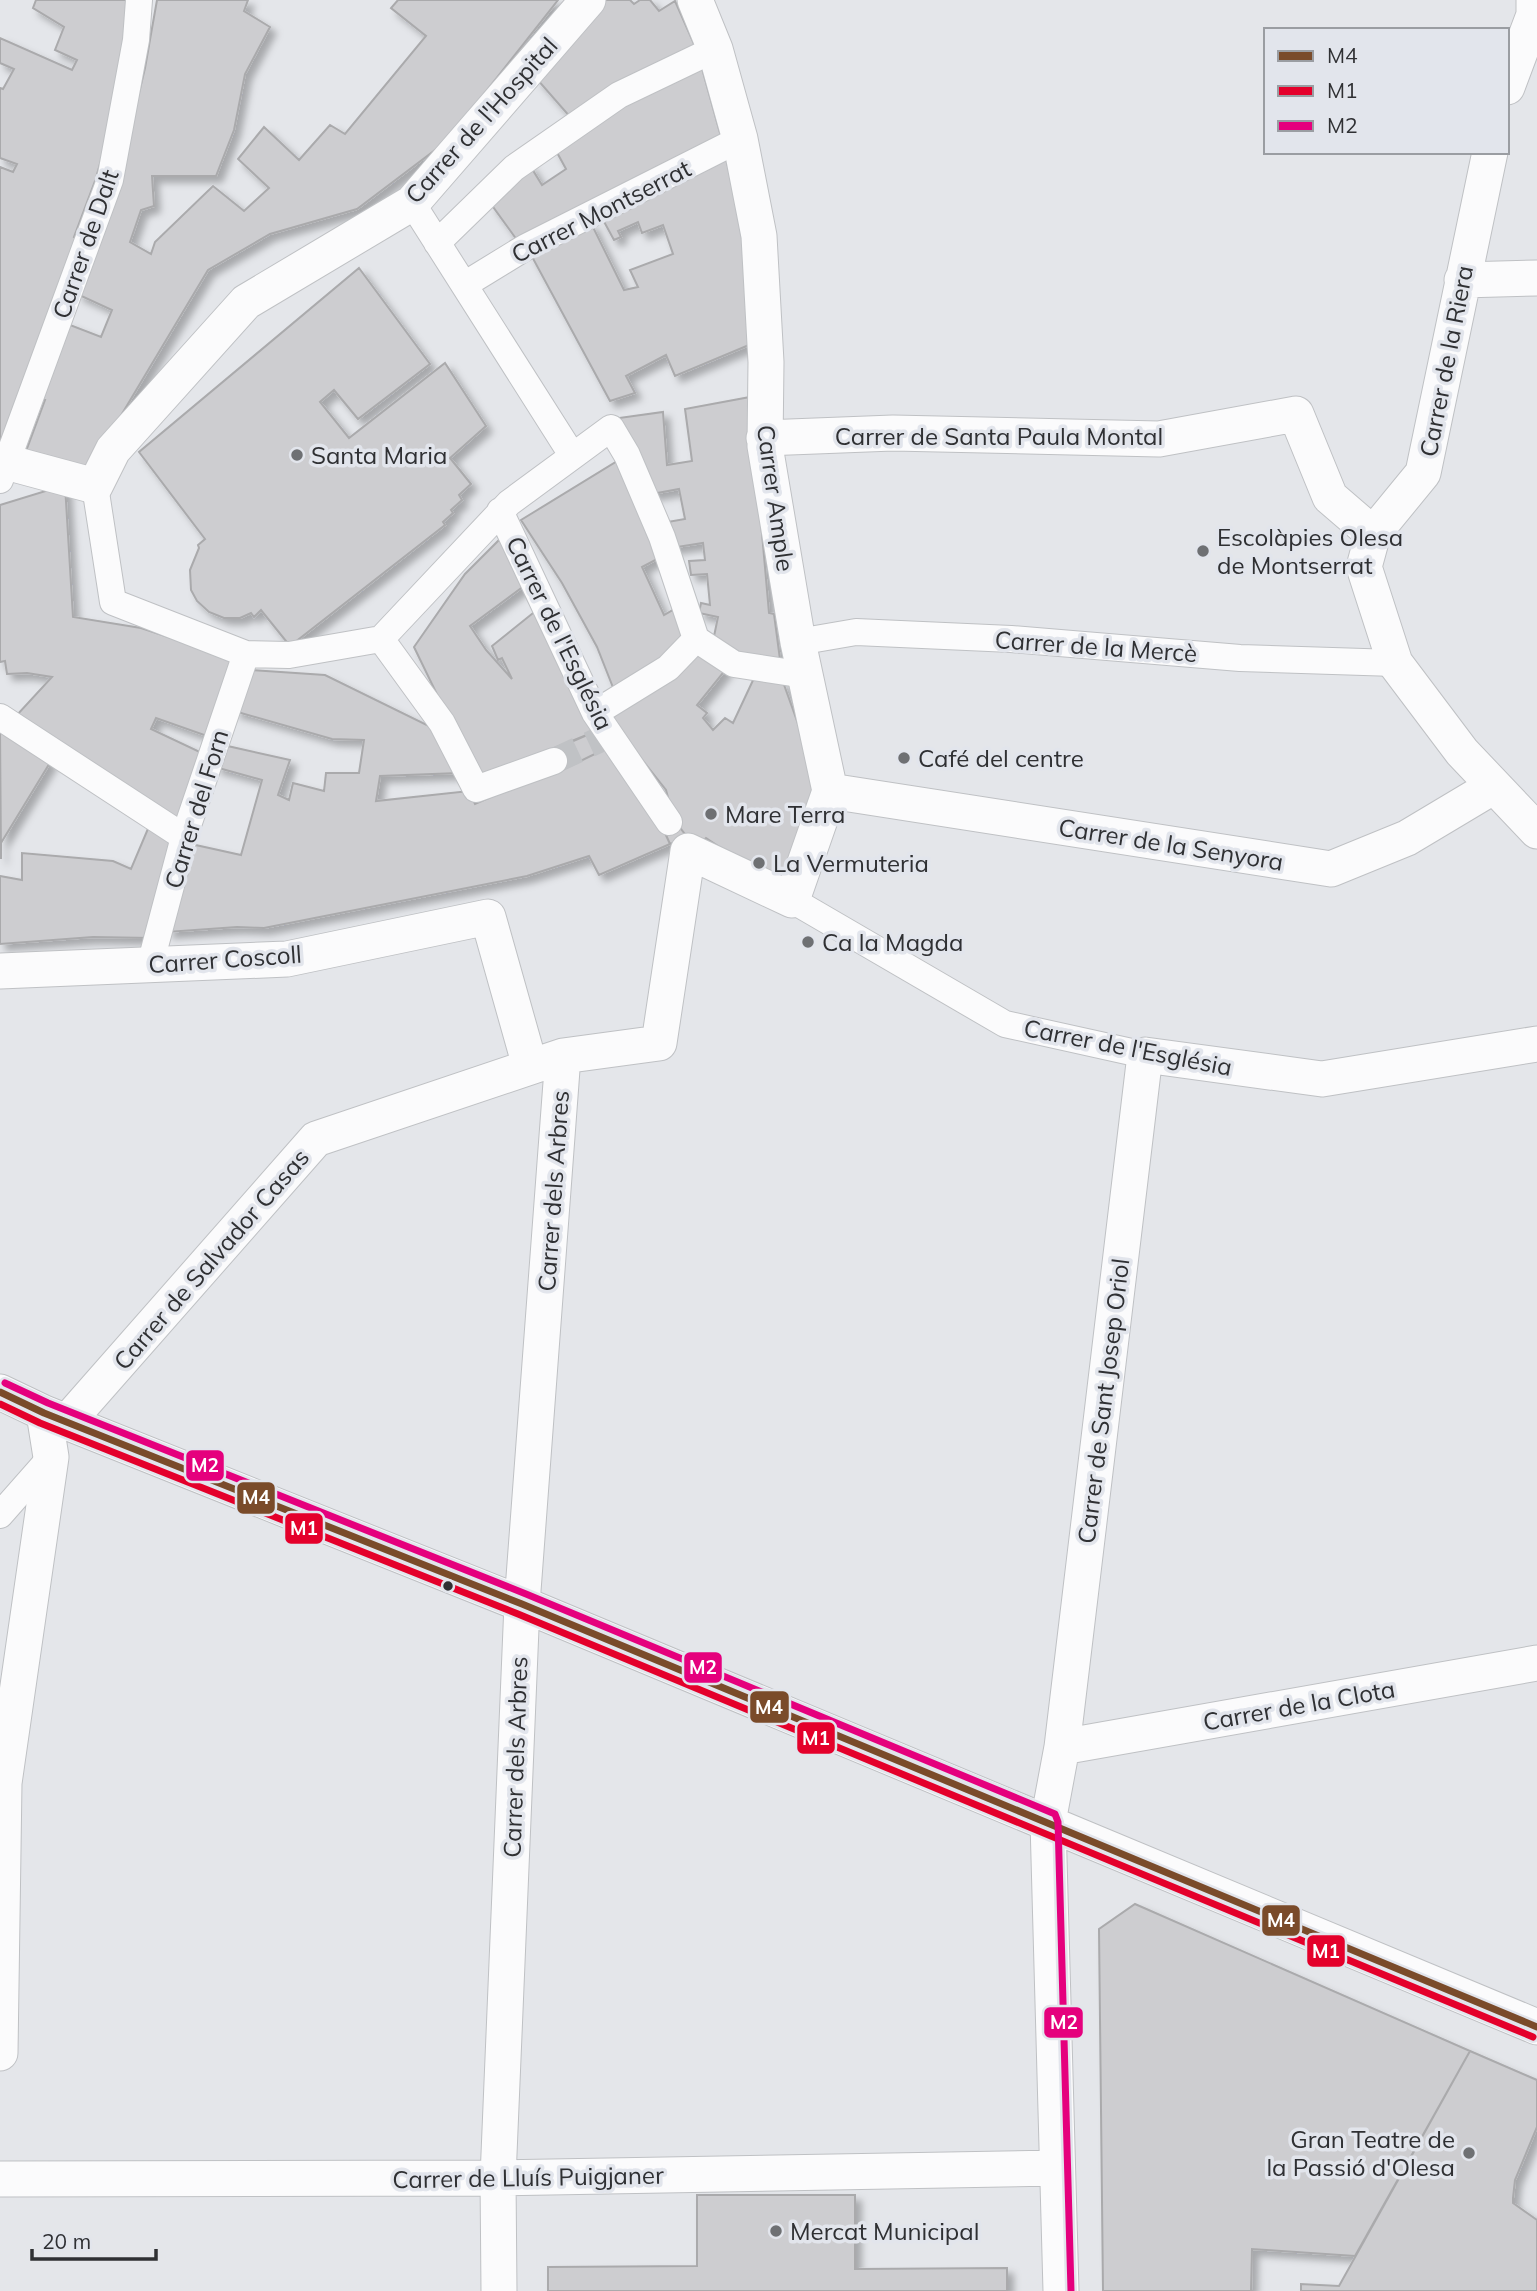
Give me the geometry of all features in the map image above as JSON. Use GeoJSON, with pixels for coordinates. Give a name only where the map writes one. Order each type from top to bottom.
{"type":"FeatureCollection","features":[{"type":"Feature","properties":{"kind":"street","name":"Carrer de Dalt"},"geometry":{"type":"LineString","coordinates":[[3,471],[110,180],[136,40],[139,0]]}},
{"type":"Feature","properties":{"kind":"street","name":"Carrer de l'Hospital"},"geometry":{"type":"LineString","coordinates":[[96,486],[113,450],[246,302],[412,203],[588,0]]}},
{"type":"Feature","properties":{"kind":"street","name":"Carrer Ample"},"geometry":{"type":"LineString","coordinates":[[695,0],[715,49],[740,139],[759,236],[766,362],[764,438],[802,659],[830,791]]}},
{"type":"Feature","properties":{"kind":"street"},"geometry":{"type":"LineString","coordinates":[[1509,82],[1534,16],[1534,0]]}},
{"type":"Feature","properties":{"kind":"street"},"geometry":{"type":"LineString","coordinates":[[437,243],[514,168],[619,94],[715,49]]}},
{"type":"Feature","properties":{"kind":"street","name":"Carrer Montserrat"},"geometry":{"type":"LineString","coordinates":[[464,285],[526,247],[740,139]]}},
{"type":"Feature","properties":{"kind":"street","name":"Carrer de la Riera"},"geometry":{"type":"LineString","coordinates":[[1490,154],[1423,473],[1373,534],[1364,568],[1395,663],[1462,752],[1537,831]]}},
{"type":"Feature","properties":{"kind":"street"},"geometry":{"type":"LineString","coordinates":[[412,203],[572,455]]}},
{"type":"Feature","properties":{"kind":"street"},"geometry":{"type":"LineString","coordinates":[[1462,280],[1537,278]]}},
{"type":"Feature","properties":{"kind":"street","name":"Carrer de Santa Paula Montal"},"geometry":{"type":"LineString","coordinates":[[764,438],[892,433],[1159,439],[1296,414],[1329,497],[1373,534]]}},
{"type":"Feature","properties":{"kind":"street"},"geometry":{"type":"LineString","coordinates":[[3,471],[96,486],[113,603],[246,654],[289,655],[381,639],[505,508],[611,428],[627,455],[662,537],[696,639],[601,729]]}},
{"type":"Feature","properties":{"kind":"street","name":"Carrer de l'Església"},"geometry":{"type":"LineString","coordinates":[[505,508],[601,729],[679,838],[792,900],[1005,1024],[1145,1055],[1322,1079],[1537,1044]]}},
{"type":"Feature","properties":{"kind":"street","name":"Carrer de la Mercè"},"geometry":{"type":"LineString","coordinates":[[696,639],[733,664],[802,659],[856,632],[1011,639],[1240,658],[1395,663]]}},
{"type":"Feature","properties":{"kind":"street"},"geometry":{"type":"LineString","coordinates":[[381,639],[442,723],[476,789],[554,761]]}},
{"type":"Feature","properties":{"kind":"street","name":"Carrer del Forn"},"geometry":{"type":"LineString","coordinates":[[150,965],[184,837],[246,654]]}},
{"type":"Feature","properties":{"kind":"street"},"geometry":{"type":"LineString","coordinates":[[0,718],[184,837]]}},
{"type":"Feature","properties":{"kind":"street","name":"Carrer de la Senyora"},"geometry":{"type":"LineString","coordinates":[[830,791],[1331,869],[1407,838],[1494,786]]}},
{"type":"Feature","properties":{"kind":"street"},"geometry":{"type":"LineString","coordinates":[[792,900],[830,791]]}},
{"type":"Feature","properties":{"kind":"street","name":"Carrer de Salvador Casas"},"geometry":{"type":"LineString","coordinates":[[56,1417],[316,1139],[563,1056],[659,1043],[679,838]]}},
{"type":"Feature","properties":{"kind":"street","name":"Carrer Coscoll"},"geometry":{"type":"LineString","coordinates":[[0,971],[286,959],[488,917],[530,1066]]}},
{"type":"Feature","properties":{"kind":"street","name":"Carrer de Sant Josep Oriol"},"geometry":{"type":"LineString","coordinates":[[1061,2291],[1048,1822],[1062,1747],[1145,1055]]}},
{"type":"Feature","properties":{"kind":"street","name":"Carrer dels Arbres"},"geometry":{"type":"LineString","coordinates":[[499,2291],[498,2178],[522,1604],[563,1056]]}},
{"type":"Feature","properties":{"kind":"street"},"geometry":{"type":"LineString","coordinates":[[0,1392],[522,1604],[1537,2026]]}},
{"type":"Feature","properties":{"kind":"street"},"geometry":{"type":"LineString","coordinates":[[0,2053],[4,1783],[56,1417]]}},
{"type":"Feature","properties":{"kind":"street"},"geometry":{"type":"LineString","coordinates":[[0,1515],[51,1457]]}},
{"type":"Feature","properties":{"kind":"street","name":"Carrer de la Clota"},"geometry":{"type":"LineString","coordinates":[[1062,1747],[1537,1663]]}},
{"type":"Feature","properties":{"kind":"street","name":"Carrer de Lluís Puigjaner"},"geometry":{"type":"LineString","coordinates":[[0,2179],[498,2178],[1057,2168]]}},
{"type":"Feature","properties":{"kind":"building"},"geometry":{"type":"Polygon","coordinates":[[[36,0],[132,0],[115,113],[95,181],[74,237],[76,238],[0,456],[0,167],[13,172],[17,164],[0,158],[0,88],[3,89],[14,69],[0,63],[0,38],[72,70],[77,60],[55,50],[64,27],[33,8],[36,0]]]}},
{"type":"Feature","properties":{"kind":"building"},"geometry":{"type":"Polygon","coordinates":[[[157,0],[248,0],[244,11],[270,27],[245,74],[234,130],[216,176],[152,176],[154,206],[141,210],[130,242],[151,254],[155,242],[213,186],[244,211],[269,188],[238,159],[264,127],[299,160],[330,125],[345,134],[426,36],[391,8],[398,0],[558,0],[447,141],[357,209],[270,234],[208,270],[101,449],[90,475],[25,454],[45,400],[38,398],[65,323],[101,337],[112,310],[77,294],[112,204],[145,68],[157,0]]]}},
{"type":"Feature","properties":{"kind":"building"},"geometry":{"type":"Polygon","coordinates":[[[600,0],[630,0],[634,4],[640,0],[650,0],[659,11],[675,1],[695,46],[571,118],[536,78],[600,0]]]}},
{"type":"Feature","properties":{"kind":"building"},"geometry":{"type":"Polygon","coordinates":[[[700,61],[722,140],[517,240],[491,204],[529,164],[542,185],[566,169],[554,147],[700,61]]]}},
{"type":"Feature","properties":{"kind":"building"},"geometry":{"type":"Polygon","coordinates":[[[725,155],[748,243],[749,345],[675,376],[666,355],[626,376],[635,393],[610,401],[530,253],[591,223],[624,290],[638,287],[630,270],[673,254],[663,225],[642,233],[638,222],[618,231],[621,237],[614,240],[602,218],[725,155]]]}},
{"type":"Feature","properties":{"kind":"building","name":"Santa Maria"},"geometry":{"type":"Polygon","coordinates":[[[359,268],[430,364],[358,419],[334,390],[320,402],[349,438],[445,363],[486,426],[450,458],[471,484],[459,495],[462,500],[451,510],[453,513],[443,522],[445,525],[290,646],[261,610],[254,617],[251,613],[240,618],[224,618],[209,612],[197,601],[191,590],[190,570],[198,545],[205,539],[139,452],[359,268]]]}},
{"type":"Feature","properties":{"kind":"building"},"geometry":{"type":"Polygon","coordinates":[[[750,397],[769,613],[774,614],[781,667],[733,656],[713,641],[718,617],[699,613],[701,603],[710,605],[707,574],[691,575],[689,561],[705,560],[703,543],[671,548],[662,523],[685,519],[679,489],[652,494],[619,418],[663,412],[667,465],[692,461],[685,409],[750,397]]]}},
{"type":"Feature","properties":{"kind":"building"},"geometry":{"type":"Polygon","coordinates":[[[619,460],[663,556],[642,567],[664,615],[678,607],[689,646],[616,695],[597,647],[562,583],[521,520],[619,460]]]}},
{"type":"Feature","properties":{"kind":"building"},"geometry":{"type":"Polygon","coordinates":[[[65,485],[73,617],[141,628],[232,658],[207,736],[156,718],[151,729],[202,753],[179,822],[16,716],[52,677],[27,673],[7,674],[5,661],[0,662],[0,505],[65,485]]]}},
{"type":"Feature","properties":{"kind":"building"},"geometry":{"type":"Polygon","coordinates":[[[502,537],[528,583],[470,626],[486,650],[512,679],[502,658],[498,660],[492,646],[538,609],[594,732],[478,779],[414,647],[465,574],[502,537]]]}},
{"type":"Feature","properties":{"kind":"building"},"geometry":{"type":"Polygon","coordinates":[[[700,645],[727,668],[697,705],[707,713],[703,718],[713,730],[725,718],[733,723],[755,676],[783,682],[819,782],[790,876],[772,882],[706,838],[701,843],[688,838],[674,820],[666,790],[616,727],[607,710],[700,645]]]}},
{"type":"Feature","properties":{"kind":"building"},"geometry":{"type":"Polygon","coordinates":[[[251,670],[325,675],[433,728],[459,773],[380,776],[376,801],[469,791],[475,804],[558,768],[560,771],[605,749],[658,818],[670,844],[599,875],[589,856],[527,876],[264,928],[237,927],[167,932],[191,844],[241,855],[262,780],[215,767],[223,745],[290,760],[278,795],[289,800],[293,783],[324,791],[326,773],[359,773],[364,740],[332,739],[234,711],[251,670]]]}},
{"type":"Feature","properties":{"kind":"building"},"geometry":{"type":"Polygon","coordinates":[[[0,730],[51,761],[1,843],[1,859],[0,730]]]}},
{"type":"Feature","properties":{"kind":"building"},"geometry":{"type":"Polygon","coordinates":[[[594,732],[605,749],[560,771],[548,752],[594,732]]]}},
{"type":"Feature","properties":{"kind":"building"},"geometry":{"type":"Polygon","coordinates":[[[674,820],[688,838],[670,844],[662,826],[674,820]]]}},
{"type":"Feature","properties":{"kind":"building"},"geometry":{"type":"Polygon","coordinates":[[[150,824],[173,837],[151,938],[93,937],[0,944],[0,876],[22,880],[22,853],[113,861],[131,869],[150,824]]]}},
{"type":"Feature","properties":{"kind":"building"},"geometry":{"type":"Polygon","coordinates":[[[1135,1904],[1470,2051],[1355,2256],[1252,2249],[1251,2291],[1103,2291],[1099,1929],[1135,1904]]]}},
{"type":"Feature","properties":{"kind":"building","name":"Gran Teatre de la Passió d'Olesa"},"geometry":{"type":"Polygon","coordinates":[[[1470,2051],[1537,2080],[1537,2127],[1515,2180],[1513,2203],[1537,2220],[1537,2291],[1301,2291],[1301,2284],[1339,2286],[1470,2051]]]}},
{"type":"Feature","properties":{"kind":"building","name":"Mercat Municipal"},"geometry":{"type":"Polygon","coordinates":[[[697,2195],[855,2195],[855,2269],[1007,2268],[1007,2291],[548,2291],[548,2267],[697,2266],[697,2195]]]}},
{"type":"Feature","properties":{"kind":"tunnel"},"geometry":{"type":"LineString","coordinates":[[554,761],[599,740]]}},
{"type":"Feature","properties":{"kind":"transit line","name":"M2"},"geometry":{"type":"LineString","coordinates":[[5,1383],[48,1403],[526,1594],[1055,1814],[1058,1822],[1071,2291]]}},
{"type":"Feature","properties":{"kind":"transit line","name":"M4"},"geometry":{"type":"LineString","coordinates":[[0,1392],[44,1413],[522,1604],[1537,2027]]}},
{"type":"Feature","properties":{"kind":"transit line","name":"M1"},"geometry":{"type":"LineString","coordinates":[[0,1404],[40,1423],[518,1614],[1533,2037]]}},
{"type":"Feature","properties":{"kind":"place","name":"Santa Maria"},"geometry":{"type":"Point","coordinates":[297,455]}},
{"type":"Feature","properties":{"kind":"place","name":"Escolàpies Olesa de Montserrat"},"geometry":{"type":"Point","coordinates":[1203,551]}},
{"type":"Feature","properties":{"kind":"place","name":"Café del centre"},"geometry":{"type":"Point","coordinates":[904,758]}},
{"type":"Feature","properties":{"kind":"place","name":"Mare Terra"},"geometry":{"type":"Point","coordinates":[711,814]}},
{"type":"Feature","properties":{"kind":"place","name":"La Vermuteria"},"geometry":{"type":"Point","coordinates":[759,863]}},
{"type":"Feature","properties":{"kind":"place","name":"Ca la Magda"},"geometry":{"type":"Point","coordinates":[808,942]}},
{"type":"Feature","properties":{"kind":"place","name":"Gran Teatre de la Passió d'Olesa"},"geometry":{"type":"Point","coordinates":[1469,2153]}},
{"type":"Feature","properties":{"kind":"place","name":"Mercat Municipal"},"geometry":{"type":"Point","coordinates":[776,2231]}}]}
